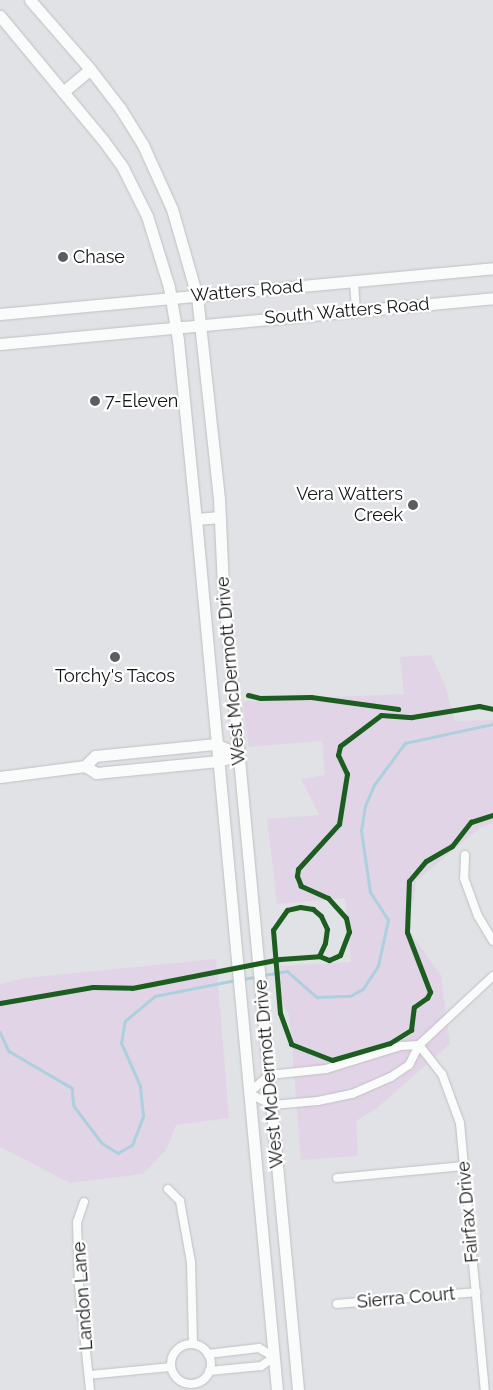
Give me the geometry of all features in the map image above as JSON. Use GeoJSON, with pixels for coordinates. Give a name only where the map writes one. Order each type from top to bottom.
{"type":"FeatureCollection","features":[{"type":"Feature","properties":{"kind":"main road","name":"West McDermott Drive"},"geometry":{"type":"LineString","coordinates":[[30,0],[90,69],[120,108],[162,184],[181,234],[197,296],[202,325],[220,517],[223,587],[298,1390]]}},
{"type":"Feature","properties":{"kind":"main road","name":"West McDermott Drive"},"geometry":{"type":"LineString","coordinates":[[0,16],[103,140],[136,191],[154,235],[171,298],[196,519],[277,1390]]}},
{"type":"Feature","properties":{"kind":"main road"},"geometry":{"type":"LineString","coordinates":[[63,92],[90,69]]}},
{"type":"Feature","properties":{"kind":"main road","name":"Watters Road"},"geometry":{"type":"LineString","coordinates":[[0,314],[493,268]]}},
{"type":"Feature","properties":{"kind":"main road","name":"South Watters Road"},"geometry":{"type":"LineString","coordinates":[[202,325],[356,309],[493,298]]}},
{"type":"Feature","properties":{"kind":"main road","name":"Watters Road"},"geometry":{"type":"LineString","coordinates":[[0,344],[176,329],[202,325]]}},
{"type":"Feature","properties":{"kind":"main road"},"geometry":{"type":"LineString","coordinates":[[196,519],[220,517]]}},
{"type":"Feature","properties":{"kind":"main road"},"geometry":{"type":"LineString","coordinates":[[0,777],[84,766],[94,756],[216,744],[238,754]]}},
{"type":"Feature","properties":{"kind":"main road"},"geometry":{"type":"LineString","coordinates":[[84,766],[96,773],[218,761],[238,754]]}},
{"type":"Feature","properties":{"kind":"main road"},"geometry":{"type":"LineString","coordinates":[[274,1357],[295,1355]]}},
{"type":"Feature","properties":{"kind":"street"},"geometry":{"type":"LineString","coordinates":[[354,282],[356,309]]}},
{"type":"Feature","properties":{"kind":"street"},"geometry":{"type":"LineString","coordinates":[[466,855],[467,886],[478,916],[493,942]]}},
{"type":"Feature","properties":{"kind":"street"},"geometry":{"type":"LineString","coordinates":[[419,1046],[401,1046],[326,1069],[269,1075],[249,1093],[272,1106],[352,1094],[391,1077],[409,1065],[419,1046],[493,976]]}},
{"type":"Feature","properties":{"kind":"street","name":"Fairfax Drive"},"geometry":{"type":"LineString","coordinates":[[419,1046],[442,1074],[454,1100],[464,1166],[485,1390]]}},
{"type":"Feature","properties":{"kind":"street"},"geometry":{"type":"LineString","coordinates":[[337,1178],[464,1166]]}},
{"type":"Feature","properties":{"kind":"street"},"geometry":{"type":"LineString","coordinates":[[168,1189],[180,1201],[191,1262],[194,1344]]}},
{"type":"Feature","properties":{"kind":"street","name":"Landon Lane"},"geometry":{"type":"LineString","coordinates":[[84,1202],[77,1222],[79,1285],[90,1390]]}},
{"type":"Feature","properties":{"kind":"street","name":"Sierra Court"},"geometry":{"type":"LineString","coordinates":[[337,1304],[476,1292]]}},
{"type":"Feature","properties":{"kind":"street"},"geometry":{"type":"LineString","coordinates":[[194,1344],[178,1349],[171,1367],[177,1379],[197,1386],[209,1370],[208,1354]]}},
{"type":"Feature","properties":{"kind":"street"},"geometry":{"type":"LineString","coordinates":[[194,1344],[208,1354],[259,1348],[274,1357],[261,1366],[209,1370]]}},
{"type":"Feature","properties":{"kind":"street"},"geometry":{"type":"LineString","coordinates":[[89,1375],[171,1367]]}},
{"type":"Feature","properties":{"kind":"shaded area"},"geometry":{"type":"Polygon","coordinates":[[[431,655],[445,685],[455,721],[493,720],[493,823],[480,828],[416,881],[409,931],[441,975],[450,1044],[376,1109],[356,1121],[358,1156],[301,1160],[289,1015],[282,1002],[280,966],[351,962],[345,898],[277,904],[267,819],[319,815],[301,779],[325,775],[322,741],[249,747],[242,701],[404,694],[400,657],[431,655]]]}},
{"type":"Feature","properties":{"kind":"shaded area"},"geometry":{"type":"Polygon","coordinates":[[[216,959],[229,1118],[176,1125],[166,1150],[143,1174],[70,1183],[0,1147],[0,984],[25,978],[216,959]]]}},
{"type":"Feature","properties":{"kind":"waterway"},"geometry":{"type":"LineString","coordinates":[[264,975],[287,971],[317,997],[350,996],[363,989],[378,966],[388,920],[370,892],[361,831],[365,806],[374,785],[405,743],[493,724]]}},
{"type":"Feature","properties":{"kind":"waterway"},"geometry":{"type":"LineString","coordinates":[[242,979],[256,977]]}},
{"type":"Feature","properties":{"kind":"waterway"},"geometry":{"type":"LineString","coordinates":[[0,1032],[9,1051],[72,1088],[74,1106],[102,1143],[118,1153],[132,1145],[143,1116],[140,1086],[121,1043],[125,1021],[155,996],[236,980]]}},
{"type":"Feature","properties":{"kind":"cycle path"},"geometry":{"type":"LineString","coordinates":[[248,695],[260,698],[311,697],[398,709]]}},
{"type":"Feature","properties":{"kind":"cycle path"},"geometry":{"type":"LineString","coordinates":[[0,1003],[93,987],[132,988],[280,959],[319,956],[329,960],[340,955],[349,932],[346,918],[328,898],[301,886],[297,876],[298,869],[339,824],[347,774],[338,755],[340,746],[381,715],[412,717],[479,706],[493,709]]}},
{"type":"Feature","properties":{"kind":"cycle path"},"geometry":{"type":"LineString","coordinates":[[319,956],[325,943],[327,929],[321,916],[313,909],[300,907],[287,910],[273,930],[280,1013],[291,1044],[332,1060],[390,1043],[411,1030],[414,1007],[427,998],[430,992],[407,932],[409,881],[426,861],[452,846],[471,822],[493,815]]}},
{"type":"Feature","properties":{"kind":"place","name":"Chase"},"geometry":{"type":"Point","coordinates":[63,257]}},
{"type":"Feature","properties":{"kind":"place","name":"7-Eleven"},"geometry":{"type":"Point","coordinates":[95,401]}},
{"type":"Feature","properties":{"kind":"place","name":"Vera Watters Creek"},"geometry":{"type":"Point","coordinates":[413,505]}},
{"type":"Feature","properties":{"kind":"place","name":"Torchy's Tacos"},"geometry":{"type":"Point","coordinates":[115,657]}}]}
